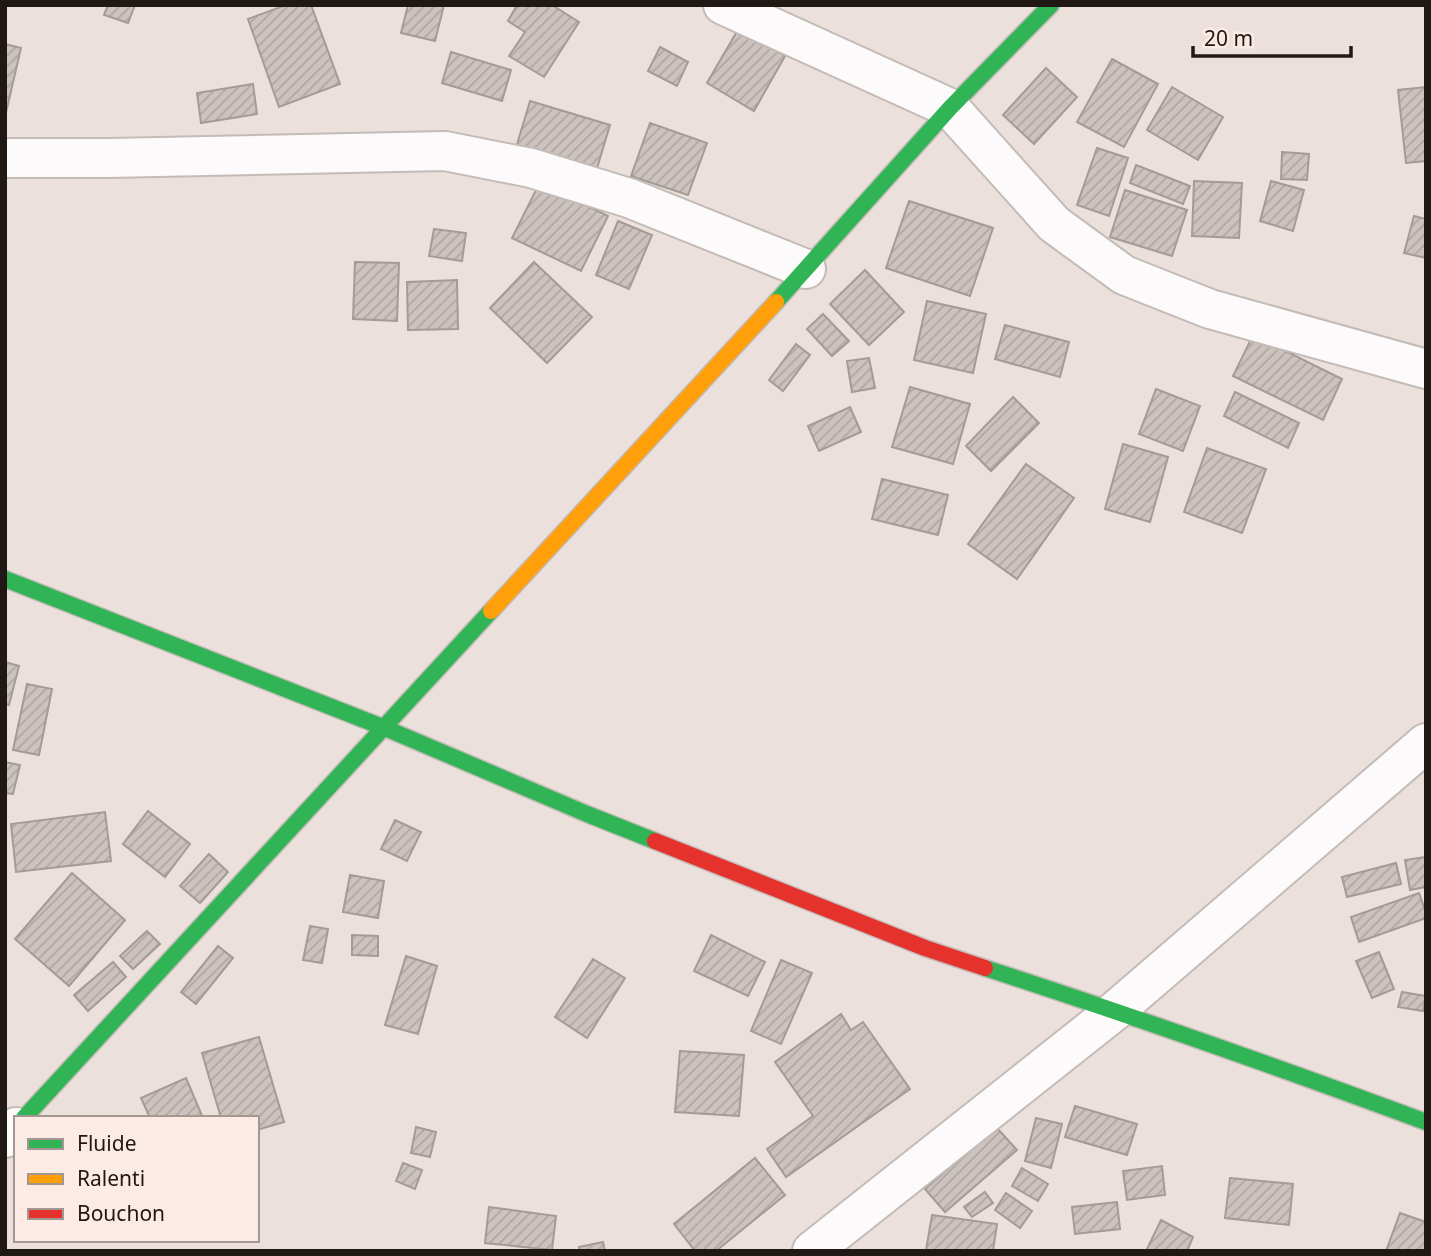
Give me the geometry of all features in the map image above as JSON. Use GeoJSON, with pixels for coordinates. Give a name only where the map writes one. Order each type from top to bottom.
{"type":"FeatureCollection","features":[{"type":"Feature","properties":{"kind":"street"},"geometry":{"type":"LineString","coordinates":[[723,5],[950,108],[1054,224],[1124,275],[1210,309],[1426,369]]}},
{"type":"Feature","properties":{"kind":"street"},"geometry":{"type":"LineString","coordinates":[[26,1116],[806,269],[950,108],[1051,5]]}},
{"type":"Feature","properties":{"kind":"street"},"geometry":{"type":"LineString","coordinates":[[5,158],[445,151],[531,168],[629,198],[806,269]]}},
{"type":"Feature","properties":{"kind":"street"},"geometry":{"type":"LineString","coordinates":[[5,579],[385,727],[587,814],[925,948],[1116,1010],[1426,1122]]}},
{"type":"Feature","properties":{"kind":"street"},"geometry":{"type":"LineString","coordinates":[[812,1251],[1116,1010],[1426,743]]}},
{"type":"Feature","properties":{"kind":"building"},"geometry":{"type":"Polygon","coordinates":[[[108,5],[135,5],[128,23],[104,15],[108,5]]]}},
{"type":"Feature","properties":{"kind":"building"},"geometry":{"type":"Polygon","coordinates":[[[286,5],[311,5],[340,84],[279,107],[248,19],[286,5]]]}},
{"type":"Feature","properties":{"kind":"building"},"geometry":{"type":"Polygon","coordinates":[[[408,5],[444,5],[435,41],[401,33],[408,5]]]}},
{"type":"Feature","properties":{"kind":"building"},"geometry":{"type":"Polygon","coordinates":[[[517,5],[552,5],[579,22],[544,77],[509,56],[525,32],[508,21],[517,5]]]}},
{"type":"Feature","properties":{"kind":"building"},"geometry":{"type":"Polygon","coordinates":[[[739,28],[785,56],[754,111],[707,83],[739,28]]]}},
{"type":"Feature","properties":{"kind":"building"},"geometry":{"type":"Polygon","coordinates":[[[5,44],[21,48],[5,117],[5,44]]]}},
{"type":"Feature","properties":{"kind":"building"},"geometry":{"type":"Polygon","coordinates":[[[660,47],[688,62],[677,86],[648,71],[660,47]]]}},
{"type":"Feature","properties":{"kind":"building"},"geometry":{"type":"Polygon","coordinates":[[[451,52],[511,70],[502,101],[442,83],[451,52]]]}},
{"type":"Feature","properties":{"kind":"building"},"geometry":{"type":"Polygon","coordinates":[[[1112,59],[1158,84],[1124,147],[1077,122],[1112,59]]]}},
{"type":"Feature","properties":{"kind":"building"},"geometry":{"type":"Polygon","coordinates":[[[1046,68],[1077,97],[1034,144],[1003,115],[1046,68]]]}},
{"type":"Feature","properties":{"kind":"building"},"geometry":{"type":"Polygon","coordinates":[[[253,84],[257,114],[201,123],[197,93],[253,84]]]}},
{"type":"Feature","properties":{"kind":"building"},"geometry":{"type":"Polygon","coordinates":[[[1172,87],[1223,117],[1198,160],[1147,130],[1172,87]]]}},
{"type":"Feature","properties":{"kind":"building"},"geometry":{"type":"Polygon","coordinates":[[[1426,87],[1426,161],[1406,163],[1398,90],[1426,87]]]}},
{"type":"Feature","properties":{"kind":"building"},"geometry":{"type":"Polygon","coordinates":[[[530,101],[610,125],[595,175],[515,151],[530,101]]]}},
{"type":"Feature","properties":{"kind":"building"},"geometry":{"type":"Polygon","coordinates":[[[650,123],[707,143],[688,195],[631,176],[650,123]]]}},
{"type":"Feature","properties":{"kind":"building"},"geometry":{"type":"Polygon","coordinates":[[[1097,148],[1128,158],[1109,216],[1077,205],[1097,148]]]}},
{"type":"Feature","properties":{"kind":"building"},"geometry":{"type":"Polygon","coordinates":[[[1282,152],[1309,154],[1307,180],[1281,179],[1282,152]]]}},
{"type":"Feature","properties":{"kind":"building"},"geometry":{"type":"Polygon","coordinates":[[[1136,165],[1190,186],[1183,204],[1130,183],[1136,165]]]}},
{"type":"Feature","properties":{"kind":"building"},"geometry":{"type":"Polygon","coordinates":[[[1194,181],[1242,183],[1239,238],[1192,236],[1194,181]]]}},
{"type":"Feature","properties":{"kind":"building"},"geometry":{"type":"Polygon","coordinates":[[[1271,181],[1304,190],[1293,231],[1260,221],[1271,181]]]}},
{"type":"Feature","properties":{"kind":"building"},"geometry":{"type":"Polygon","coordinates":[[[540,182],[608,216],[581,271],[512,238],[540,182]]]}},
{"type":"Feature","properties":{"kind":"building"},"geometry":{"type":"Polygon","coordinates":[[[1125,190],[1187,210],[1172,256],[1110,237],[1125,190]]]}},
{"type":"Feature","properties":{"kind":"building"},"geometry":{"type":"Polygon","coordinates":[[[909,201],[993,228],[970,296],[886,268],[909,201]]]}},
{"type":"Feature","properties":{"kind":"building"},"geometry":{"type":"Polygon","coordinates":[[[1414,216],[1426,219],[1426,258],[1404,253],[1414,216]]]}},
{"type":"Feature","properties":{"kind":"building"},"geometry":{"type":"Polygon","coordinates":[[[618,221],[652,235],[629,289],[596,275],[618,221]]]}},
{"type":"Feature","properties":{"kind":"building"},"geometry":{"type":"Polygon","coordinates":[[[434,229],[466,233],[462,261],[429,256],[434,229]]]}},
{"type":"Feature","properties":{"kind":"building"},"geometry":{"type":"Polygon","coordinates":[[[355,262],[399,263],[397,321],[353,319],[355,262]]]}},
{"type":"Feature","properties":{"kind":"building"},"geometry":{"type":"Polygon","coordinates":[[[534,262],[592,317],[547,363],[490,308],[534,262]]]}},
{"type":"Feature","properties":{"kind":"building"},"geometry":{"type":"Polygon","coordinates":[[[865,270],[904,312],[869,345],[830,304],[865,270]]]}},
{"type":"Feature","properties":{"kind":"building"},"geometry":{"type":"Polygon","coordinates":[[[457,280],[458,329],[408,330],[407,282],[457,280]]]}},
{"type":"Feature","properties":{"kind":"building"},"geometry":{"type":"Polygon","coordinates":[[[927,301],[986,314],[973,373],[914,360],[927,301]]]}},
{"type":"Feature","properties":{"kind":"building"},"geometry":{"type":"Polygon","coordinates":[[[823,314],[849,341],[832,356],[807,329],[823,314]]]}},
{"type":"Feature","properties":{"kind":"building"},"geometry":{"type":"Polygon","coordinates":[[[1005,325],[1069,342],[1060,377],[995,359],[1005,325]]]}},
{"type":"Feature","properties":{"kind":"building"},"geometry":{"type":"Polygon","coordinates":[[[1253,335],[1342,379],[1323,420],[1233,376],[1253,335]]]}},
{"type":"Feature","properties":{"kind":"building"},"geometry":{"type":"Polygon","coordinates":[[[796,344],[810,355],[783,391],[769,380],[796,344]]]}},
{"type":"Feature","properties":{"kind":"building"},"geometry":{"type":"Polygon","coordinates":[[[869,358],[875,388],[852,392],[847,361],[869,358]]]}},
{"type":"Feature","properties":{"kind":"building"},"geometry":{"type":"Polygon","coordinates":[[[910,387],[970,404],[953,464],[892,447],[910,387]]]}},
{"type":"Feature","properties":{"kind":"building"},"geometry":{"type":"Polygon","coordinates":[[[1156,389],[1200,406],[1183,451],[1139,434],[1156,389]]]}},
{"type":"Feature","properties":{"kind":"building"},"geometry":{"type":"Polygon","coordinates":[[[1235,392],[1299,423],[1288,448],[1224,416],[1235,392]]]}},
{"type":"Feature","properties":{"kind":"building"},"geometry":{"type":"Polygon","coordinates":[[[1013,397],[1039,423],[991,471],[966,446],[1013,397]]]}},
{"type":"Feature","properties":{"kind":"building"},"geometry":{"type":"Polygon","coordinates":[[[850,407],[861,432],[819,451],[808,426],[850,407]]]}},
{"type":"Feature","properties":{"kind":"building"},"geometry":{"type":"Polygon","coordinates":[[[1123,444],[1168,457],[1150,522],[1105,509],[1123,444]]]}},
{"type":"Feature","properties":{"kind":"building"},"geometry":{"type":"Polygon","coordinates":[[[1207,448],[1266,469],[1242,533],[1184,512],[1207,448]]]}},
{"type":"Feature","properties":{"kind":"building"},"geometry":{"type":"Polygon","coordinates":[[[1026,464],[1074,498],[1017,579],[968,544],[1026,464]]]}},
{"type":"Feature","properties":{"kind":"building"},"geometry":{"type":"Polygon","coordinates":[[[882,479],[948,495],[938,535],[872,519],[882,479]]]}},
{"type":"Feature","properties":{"kind":"building"},"geometry":{"type":"Polygon","coordinates":[[[5,662],[19,666],[9,705],[5,704],[5,662]]]}},
{"type":"Feature","properties":{"kind":"building"},"geometry":{"type":"Polygon","coordinates":[[[27,684],[52,689],[39,755],[13,750],[27,684]]]}},
{"type":"Feature","properties":{"kind":"building"},"geometry":{"type":"Polygon","coordinates":[[[5,762],[20,765],[13,794],[5,793],[5,762]]]}},
{"type":"Feature","properties":{"kind":"building"},"geometry":{"type":"Polygon","coordinates":[[[148,811],[190,844],[165,877],[123,844],[148,811]]]}},
{"type":"Feature","properties":{"kind":"building"},"geometry":{"type":"Polygon","coordinates":[[[105,812],[111,861],[16,872],[11,824],[105,812]]]}},
{"type":"Feature","properties":{"kind":"building"},"geometry":{"type":"Polygon","coordinates":[[[395,820],[421,832],[407,861],[381,849],[395,820]]]}},
{"type":"Feature","properties":{"kind":"building"},"geometry":{"type":"Polygon","coordinates":[[[209,854],[228,872],[200,903],[180,886],[209,854]]]}},
{"type":"Feature","properties":{"kind":"building"},"geometry":{"type":"Polygon","coordinates":[[[1426,857],[1426,887],[1410,890],[1405,860],[1426,857]]]}},
{"type":"Feature","properties":{"kind":"building"},"geometry":{"type":"Polygon","coordinates":[[[1396,863],[1401,884],[1347,897],[1342,877],[1396,863]]]}},
{"type":"Feature","properties":{"kind":"building"},"geometry":{"type":"Polygon","coordinates":[[[72,873],[125,920],[69,986],[15,939],[72,873]]]}},
{"type":"Feature","properties":{"kind":"building"},"geometry":{"type":"Polygon","coordinates":[[[350,875],[384,881],[378,918],[343,912],[350,875]]]}},
{"type":"Feature","properties":{"kind":"building"},"geometry":{"type":"Polygon","coordinates":[[[1419,893],[1426,918],[1359,942],[1351,917],[1419,893]]]}},
{"type":"Feature","properties":{"kind":"building"},"geometry":{"type":"Polygon","coordinates":[[[310,926],[328,929],[322,963],[303,960],[310,926]]]}},
{"type":"Feature","properties":{"kind":"building"},"geometry":{"type":"Polygon","coordinates":[[[147,931],[160,944],[133,969],[120,956],[147,931]]]}},
{"type":"Feature","properties":{"kind":"building"},"geometry":{"type":"Polygon","coordinates":[[[352,935],[378,936],[378,956],[352,955],[352,935]]]}},
{"type":"Feature","properties":{"kind":"building"},"geometry":{"type":"Polygon","coordinates":[[[711,935],[765,962],[748,996],[694,971],[711,935]]]}},
{"type":"Feature","properties":{"kind":"building"},"geometry":{"type":"Polygon","coordinates":[[[218,946],[233,958],[196,1004],[181,992],[218,946]]]}},
{"type":"Feature","properties":{"kind":"building"},"geometry":{"type":"Polygon","coordinates":[[[1379,952],[1394,989],[1372,998],[1356,961],[1379,952]]]}},
{"type":"Feature","properties":{"kind":"building"},"geometry":{"type":"Polygon","coordinates":[[[406,956],[437,966],[418,1034],[385,1025],[406,956]]]}},
{"type":"Feature","properties":{"kind":"building"},"geometry":{"type":"Polygon","coordinates":[[[593,959],[625,978],[587,1038],[555,1017],[593,959]]]}},
{"type":"Feature","properties":{"kind":"building"},"geometry":{"type":"Polygon","coordinates":[[[781,960],[812,973],[781,1044],[751,1031],[781,960]]]}},
{"type":"Feature","properties":{"kind":"building"},"geometry":{"type":"Polygon","coordinates":[[[113,962],[126,977],[88,1011],[74,995],[113,962]]]}},
{"type":"Feature","properties":{"kind":"building"},"geometry":{"type":"Polygon","coordinates":[[[1402,992],[1426,996],[1423,1011],[1398,1007],[1402,992]]]}},
{"type":"Feature","properties":{"kind":"building"},"geometry":{"type":"Polygon","coordinates":[[[841,1014],[851,1030],[863,1022],[910,1089],[786,1177],[767,1149],[813,1116],[775,1062],[841,1014]]]}},
{"type":"Feature","properties":{"kind":"building"},"geometry":{"type":"Polygon","coordinates":[[[259,1037],[284,1122],[259,1129],[259,1116],[220,1116],[202,1053],[259,1037]]]}},
{"type":"Feature","properties":{"kind":"building"},"geometry":{"type":"Polygon","coordinates":[[[680,1051],[744,1055],[739,1116],[675,1112],[680,1051]]]}},
{"type":"Feature","properties":{"kind":"building"},"geometry":{"type":"Polygon","coordinates":[[[186,1078],[202,1116],[149,1116],[141,1098],[186,1078]]]}},
{"type":"Feature","properties":{"kind":"building"},"geometry":{"type":"Polygon","coordinates":[[[1075,1106],[1137,1124],[1127,1155],[1065,1137],[1075,1106]]]}},
{"type":"Feature","properties":{"kind":"building"},"geometry":{"type":"Polygon","coordinates":[[[1036,1118],[1062,1124],[1051,1168],[1025,1161],[1036,1118]]]}},
{"type":"Feature","properties":{"kind":"building"},"geometry":{"type":"Polygon","coordinates":[[[416,1127],[436,1132],[430,1157],[411,1153],[416,1127]]]}},
{"type":"Feature","properties":{"kind":"building"},"geometry":{"type":"Polygon","coordinates":[[[996,1127],[1017,1150],[945,1212],[925,1189],[996,1127]]]}},
{"type":"Feature","properties":{"kind":"building"},"geometry":{"type":"Polygon","coordinates":[[[755,1158],[785,1195],[716,1251],[695,1251],[674,1224],[755,1158]]]}},
{"type":"Feature","properties":{"kind":"building"},"geometry":{"type":"Polygon","coordinates":[[[403,1163],[422,1170],[415,1189],[396,1181],[403,1163]]]}},
{"type":"Feature","properties":{"kind":"building"},"geometry":{"type":"Polygon","coordinates":[[[1162,1166],[1165,1195],[1127,1200],[1123,1171],[1162,1166]]]}},
{"type":"Feature","properties":{"kind":"building"},"geometry":{"type":"Polygon","coordinates":[[[1022,1168],[1048,1184],[1038,1201],[1012,1186],[1022,1168]]]}},
{"type":"Feature","properties":{"kind":"building"},"geometry":{"type":"Polygon","coordinates":[[[1230,1178],[1293,1184],[1289,1225],[1225,1218],[1230,1178]]]}},
{"type":"Feature","properties":{"kind":"building"},"geometry":{"type":"Polygon","coordinates":[[[985,1192],[993,1203],[972,1217],[964,1207],[985,1192]]]}},
{"type":"Feature","properties":{"kind":"building"},"geometry":{"type":"Polygon","coordinates":[[[1006,1193],[1032,1211],[1020,1228],[995,1210],[1006,1193]]]}},
{"type":"Feature","properties":{"kind":"building"},"geometry":{"type":"Polygon","coordinates":[[[1117,1202],[1120,1229],[1075,1234],[1072,1207],[1117,1202]]]}},
{"type":"Feature","properties":{"kind":"building"},"geometry":{"type":"Polygon","coordinates":[[[489,1207],[556,1216],[552,1250],[485,1243],[489,1207]]]}},
{"type":"Feature","properties":{"kind":"building"},"geometry":{"type":"Polygon","coordinates":[[[1400,1213],[1426,1222],[1426,1251],[1386,1251],[1400,1213]]]}},
{"type":"Feature","properties":{"kind":"building"},"geometry":{"type":"Polygon","coordinates":[[[932,1215],[997,1224],[993,1251],[926,1250],[932,1215]]]}},
{"type":"Feature","properties":{"kind":"building"},"geometry":{"type":"Polygon","coordinates":[[[1161,1220],[1193,1237],[1187,1251],[1146,1251],[1161,1220]]]}},
{"type":"Feature","properties":{"kind":"building"},"geometry":{"type":"Polygon","coordinates":[[[603,1242],[605,1251],[580,1251],[579,1247],[603,1242]]]}},
{"type":"Feature","properties":{"kind":"traffic: fast"},"geometry":{"type":"LineString","coordinates":[[776,302],[950,108],[1051,5]]}},
{"type":"Feature","properties":{"kind":"traffic: fast"},"geometry":{"type":"LineString","coordinates":[[5,579],[385,728],[655,841]]}},
{"type":"Feature","properties":{"kind":"traffic: fast"},"geometry":{"type":"LineString","coordinates":[[26,1116],[491,611]]}},
{"type":"Feature","properties":{"kind":"traffic: fast"},"geometry":{"type":"LineString","coordinates":[[985,968],[1426,1122]]}},
{"type":"Feature","properties":{"kind":"traffic: slow"},"geometry":{"type":"LineString","coordinates":[[491,611],[776,302]]}},
{"type":"Feature","properties":{"kind":"traffic: jam"},"geometry":{"type":"LineString","coordinates":[[655,841],[925,948],[985,968]]}}]}
